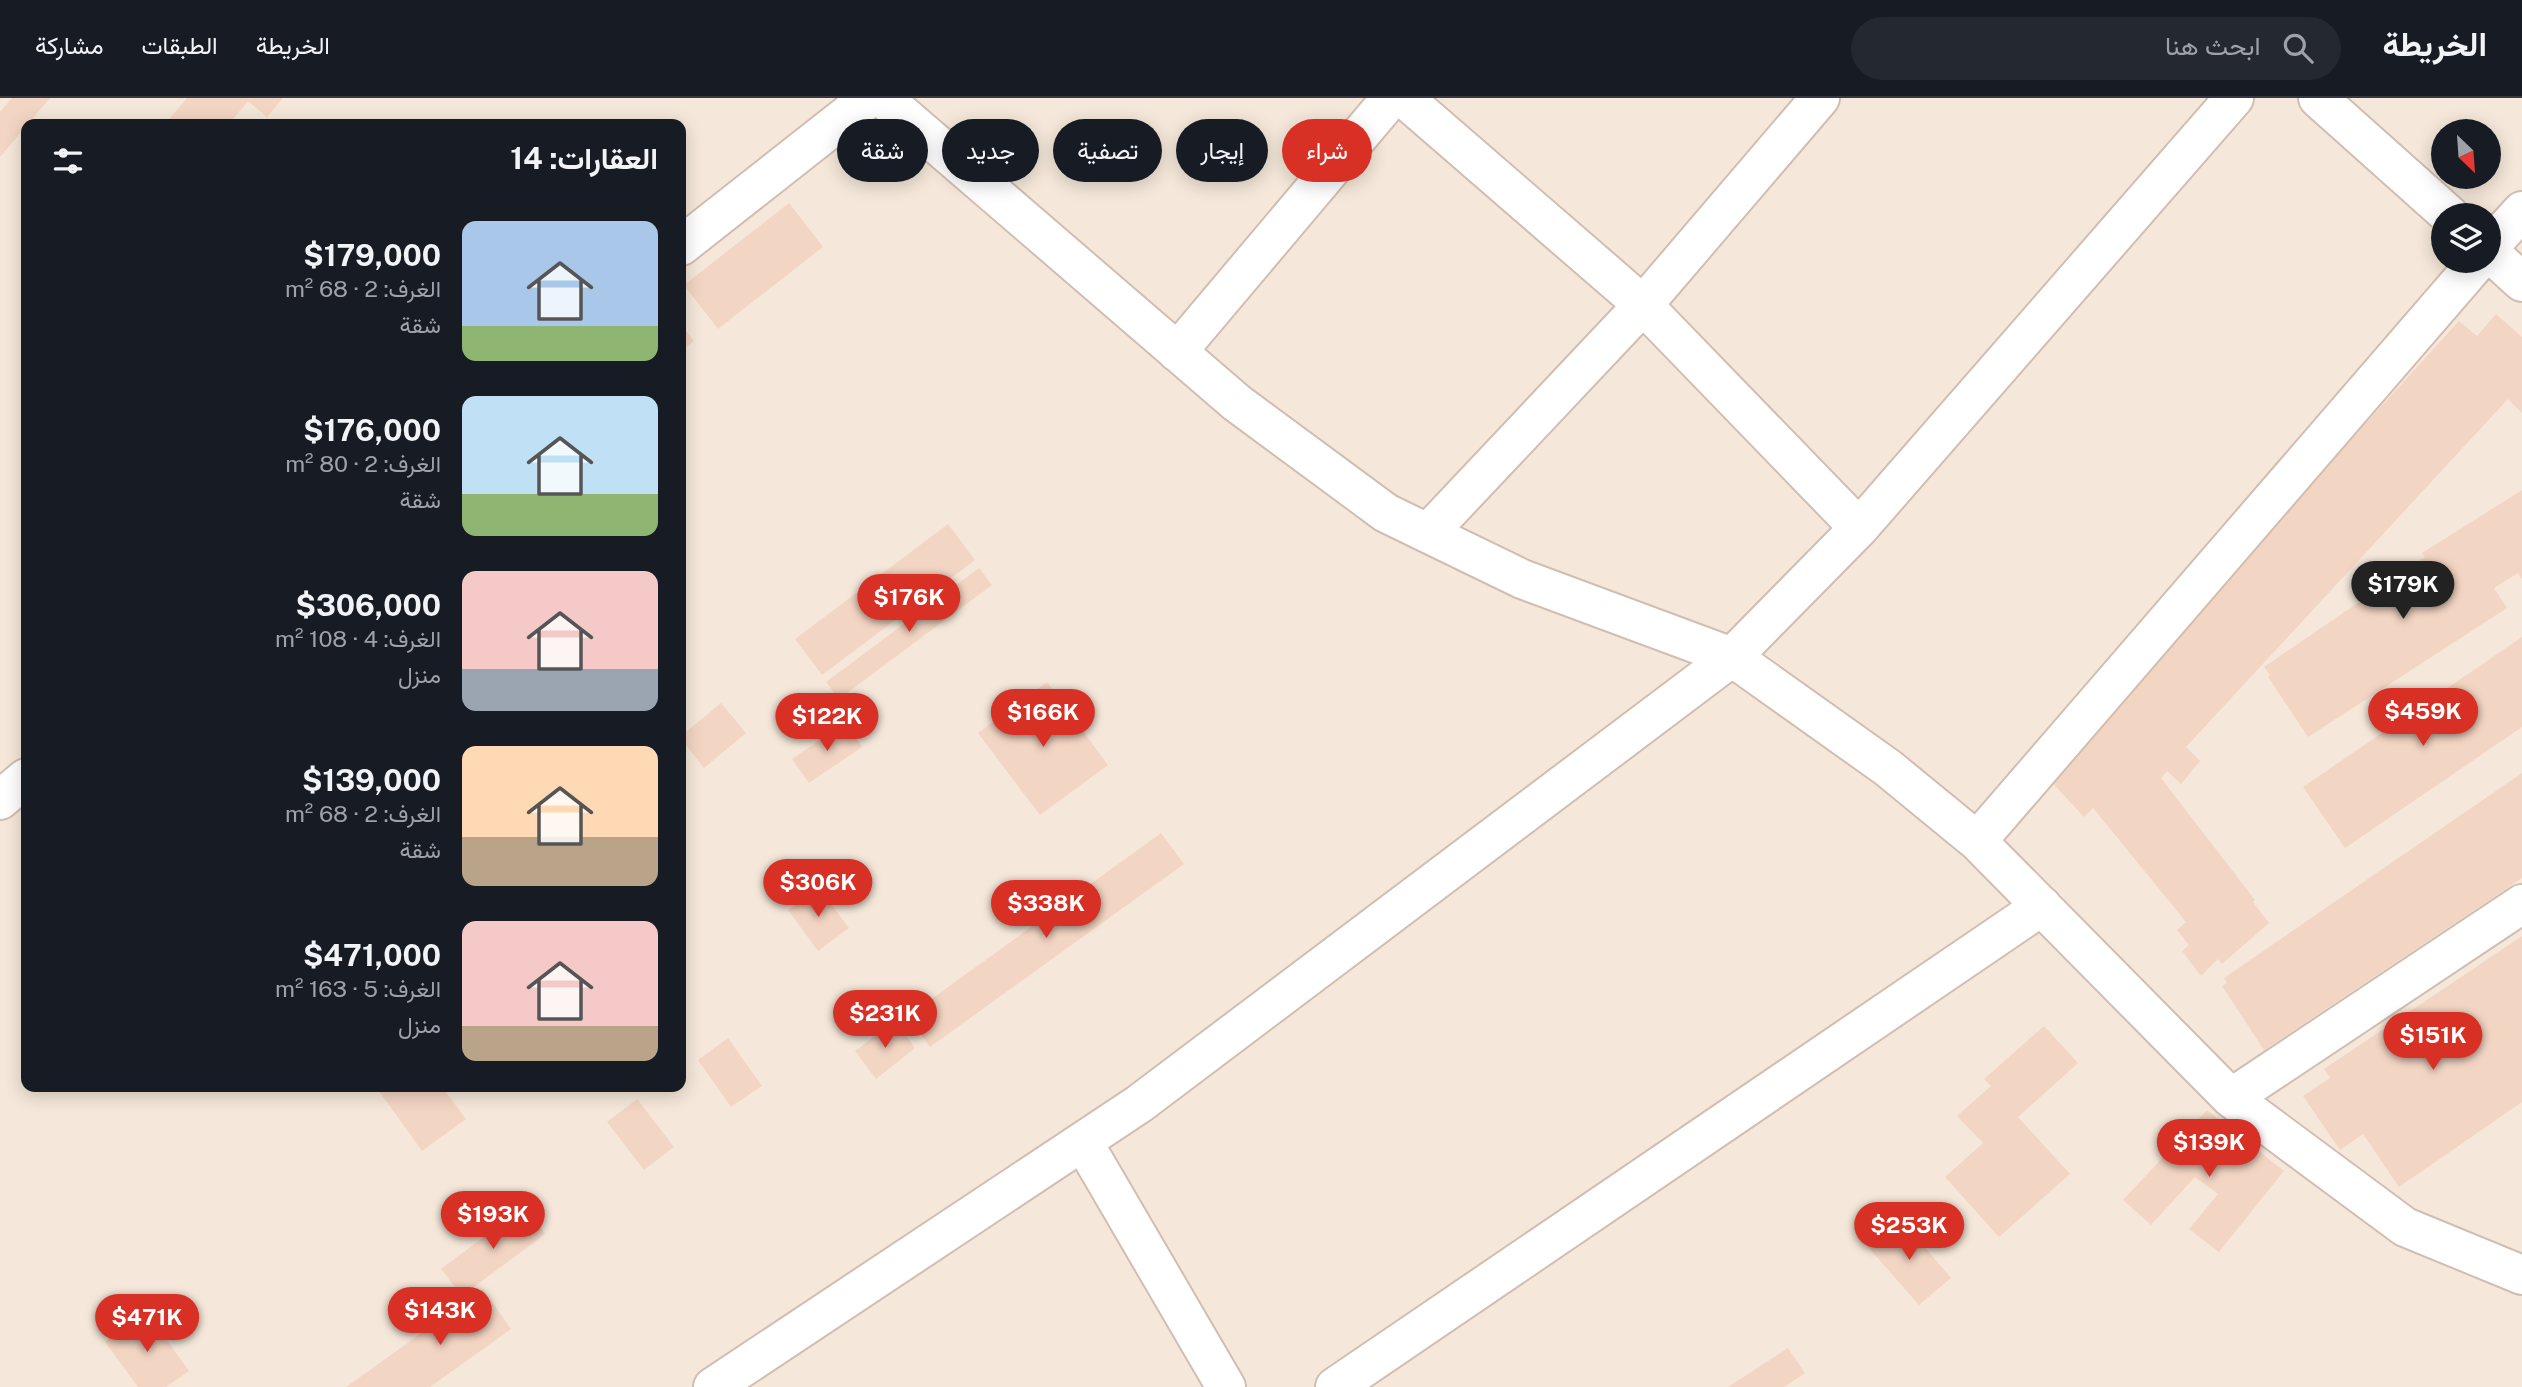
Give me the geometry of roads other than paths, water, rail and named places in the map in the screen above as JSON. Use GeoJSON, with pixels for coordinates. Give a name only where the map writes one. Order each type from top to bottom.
{"type":"FeatureCollection","features":[{"type":"Feature","properties":{"kind":"street"},"geometry":{"type":"LineString","coordinates":[[686,242],[869,98]]}},
{"type":"Feature","properties":{"kind":"street"},"geometry":{"type":"LineString","coordinates":[[883,98],[1237,403],[1386,513],[1522,579],[1732,657],[1888,768],[1977,841],[2231,1098],[2405,1227],[2522,1275]]}},
{"type":"Feature","properties":{"kind":"street"},"geometry":{"type":"LineString","coordinates":[[1177,352],[1391,98]]}},
{"type":"Feature","properties":{"kind":"street"},"geometry":{"type":"LineString","coordinates":[[1404,98],[1643,305],[1859,528]]}},
{"type":"Feature","properties":{"kind":"street"},"geometry":{"type":"LineString","coordinates":[[1428,533],[1643,305],[1820,98]]}},
{"type":"Feature","properties":{"kind":"street"},"geometry":{"type":"LineString","coordinates":[[713,1387],[1150,1096],[1732,657],[1859,528],[2234,98]]}},
{"type":"Feature","properties":{"kind":"street"},"geometry":{"type":"LineString","coordinates":[[2318,98],[2436,203]]}},
{"type":"Feature","properties":{"kind":"street"},"geometry":{"type":"LineString","coordinates":[[2501,235],[2522,211]]}},
{"type":"Feature","properties":{"kind":"street"},"geometry":{"type":"LineString","coordinates":[[2501,262],[2522,282]]}},
{"type":"Feature","properties":{"kind":"street"},"geometry":{"type":"LineString","coordinates":[[1977,841],[2468,273]]}},
{"type":"Feature","properties":{"kind":"street"},"geometry":{"type":"LineString","coordinates":[[0,800],[21,782]]}},
{"type":"Feature","properties":{"kind":"street"},"geometry":{"type":"LineString","coordinates":[[2231,1098],[2522,904]]}},
{"type":"Feature","properties":{"kind":"street"},"geometry":{"type":"LineString","coordinates":[[1335,1387],[2042,906]]}},
{"type":"Feature","properties":{"kind":"street"},"geometry":{"type":"LineString","coordinates":[[1083,1142],[1226,1387]]}}]}
